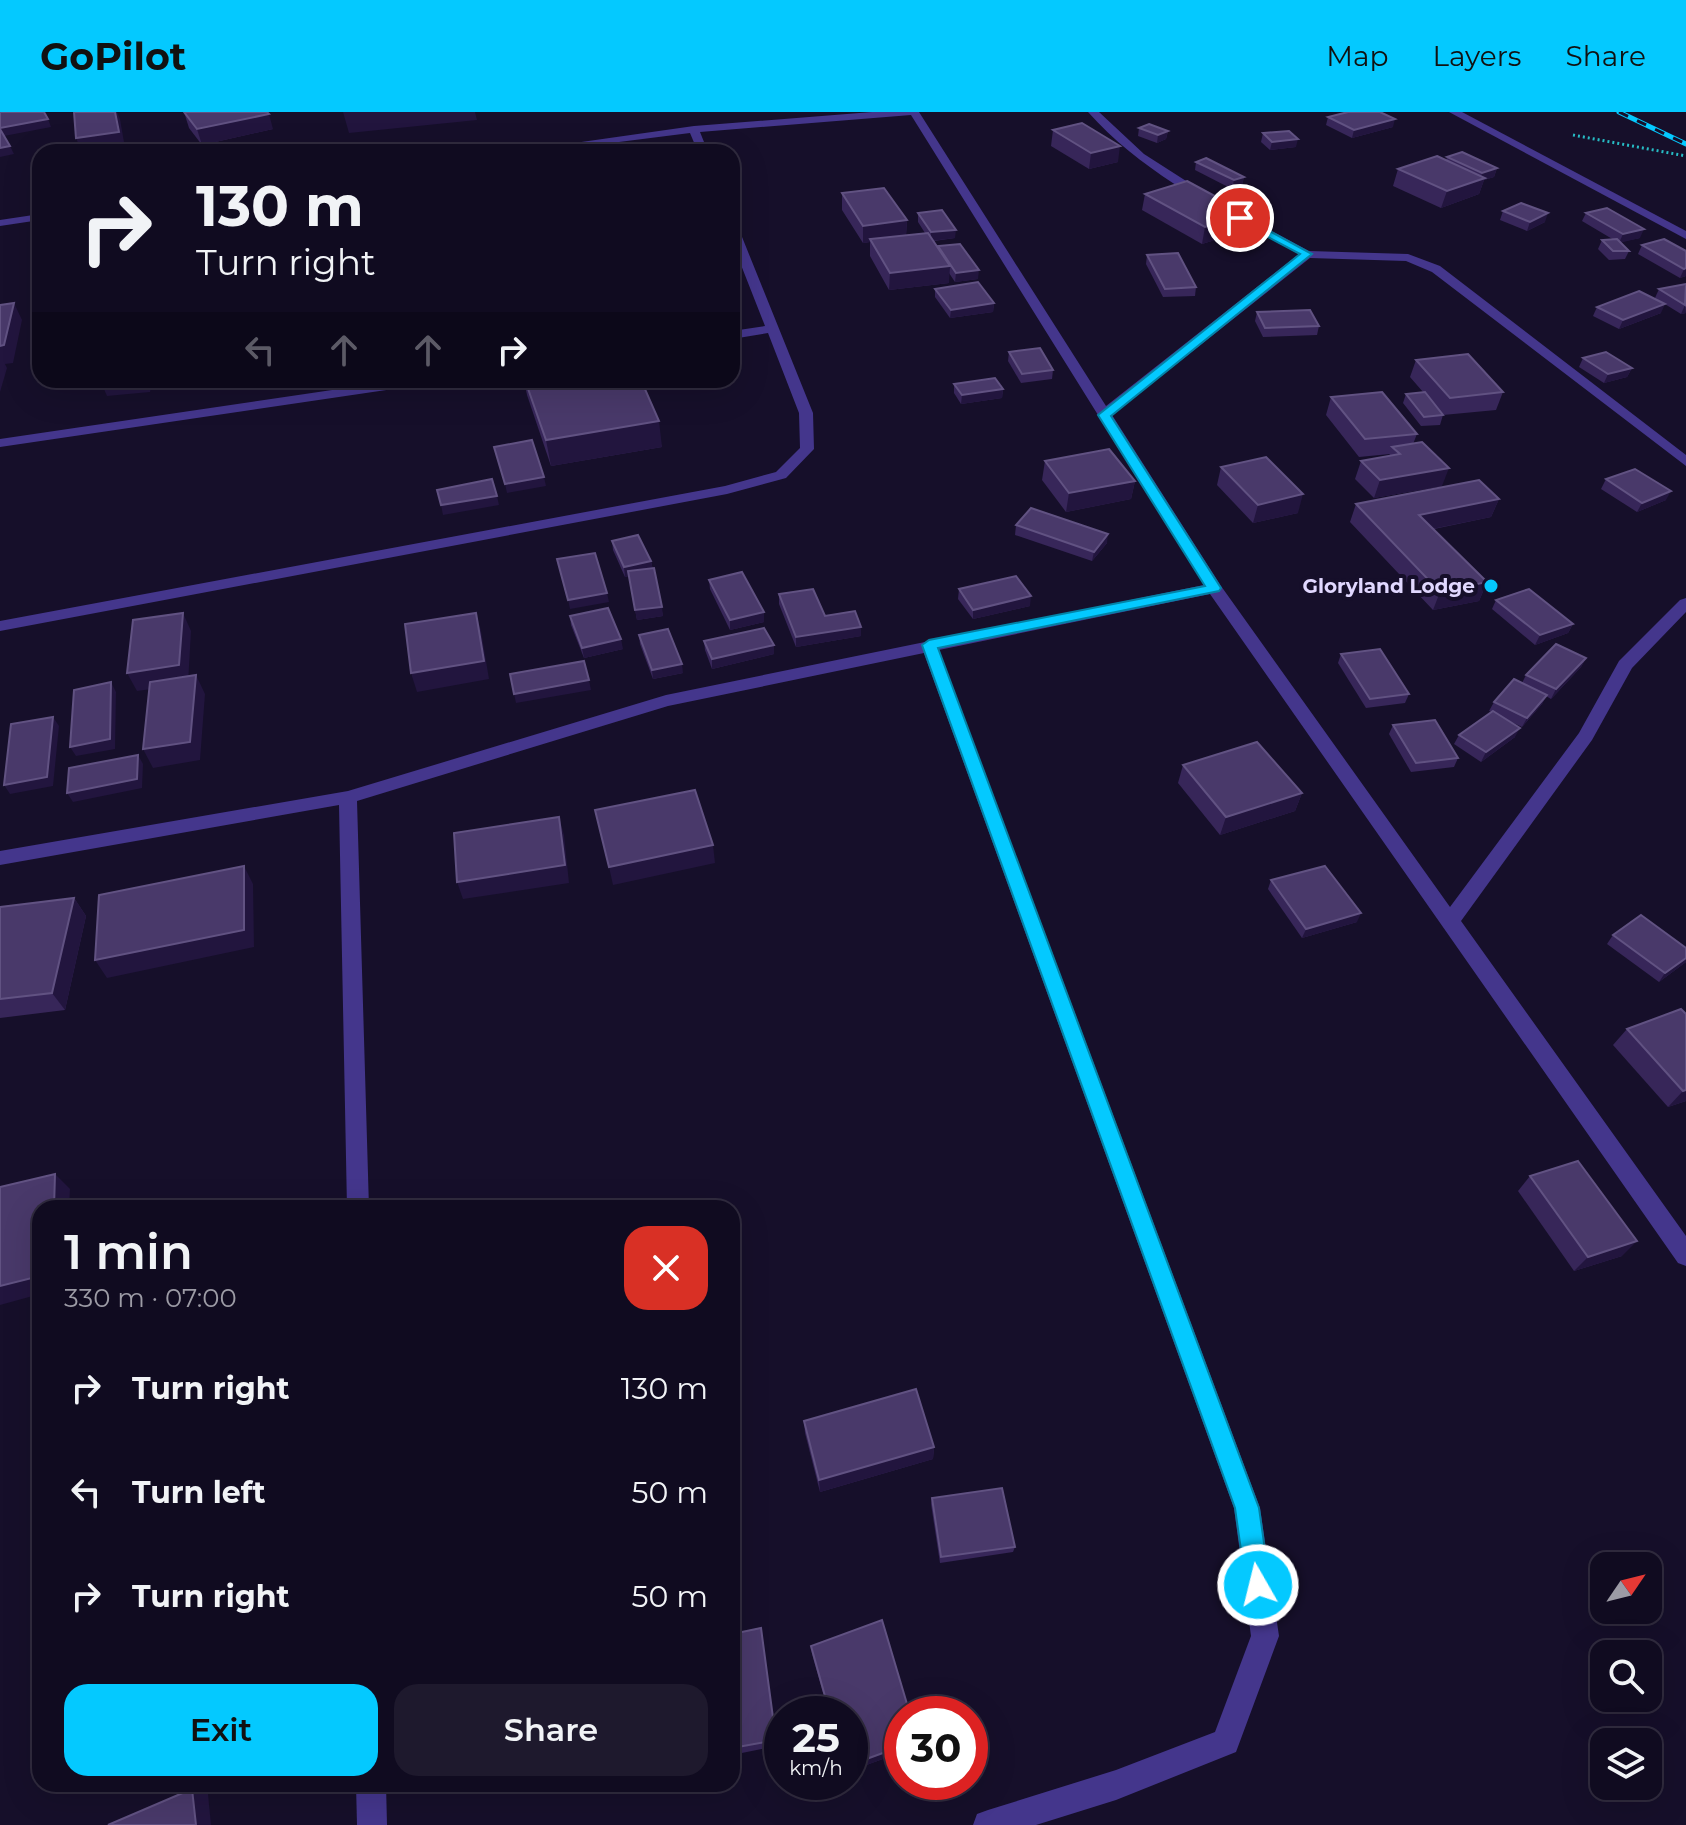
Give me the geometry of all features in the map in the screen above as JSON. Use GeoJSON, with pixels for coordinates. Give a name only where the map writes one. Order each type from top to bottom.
{"type":"FeatureCollection","features":[{"type":"Feature","properties":{"kind":"street"},"geometry":{"type":"LineString","coordinates":[[578,144],[694,129],[913,112],[1214,588],[1686,1255]]}},
{"type":"Feature","properties":{"kind":"street"},"geometry":{"type":"LineString","coordinates":[[1093,112],[1140,156],[1218,206],[1307,254],[1408,258],[1436,269],[1686,462]]}},
{"type":"Feature","properties":{"kind":"street"},"geometry":{"type":"LineString","coordinates":[[1454,112],[1686,236]]}},
{"type":"Feature","properties":{"kind":"street"},"geometry":{"type":"LineString","coordinates":[[694,129],[700,144]]}},
{"type":"Feature","properties":{"kind":"street"},"geometry":{"type":"LineString","coordinates":[[0,223],[32,218]]}},
{"type":"Feature","properties":{"kind":"street"},"geometry":{"type":"LineString","coordinates":[[0,626],[727,490],[781,475],[807,449],[806,413],[740,247]]}},
{"type":"Feature","properties":{"kind":"street"},"geometry":{"type":"LineString","coordinates":[[1104,415],[1307,254]]}},
{"type":"Feature","properties":{"kind":"street"},"geometry":{"type":"LineString","coordinates":[[740,334],[772,329]]}},
{"type":"Feature","properties":{"kind":"street"},"geometry":{"type":"LineString","coordinates":[[0,443],[373,388]]}},
{"type":"Feature","properties":{"kind":"street"},"geometry":{"type":"LineString","coordinates":[[0,858],[348,797],[666,701],[1214,588]]}},
{"type":"Feature","properties":{"kind":"street"},"geometry":{"type":"LineString","coordinates":[[1451,920],[1586,736],[1625,665],[1686,603]]}},
{"type":"Feature","properties":{"kind":"street"},"geometry":{"type":"LineString","coordinates":[[929,645],[1247,1508],[1265,1636],[1226,1742],[1116,1785],[988,1825]]}},
{"type":"Feature","properties":{"kind":"street"},"geometry":{"type":"LineString","coordinates":[[348,797],[358,1200]]}},
{"type":"Feature","properties":{"kind":"street"},"geometry":{"type":"LineString","coordinates":[[371,1792],[372,1825]]}},
{"type":"Feature","properties":{"kind":"path"},"geometry":{"type":"LineString","coordinates":[[1565,133],[1686,156]]}},
{"type":"Feature","properties":{"kind":"building"},"geometry":{"type":"Polygon","coordinates":[[[0,112],[44,112],[48,119],[0,128],[0,112]]]}},
{"type":"Feature","properties":{"kind":"building"},"geometry":{"type":"Polygon","coordinates":[[[74,112],[115,112],[119,132],[76,138],[74,112]]]}},
{"type":"Feature","properties":{"kind":"building"},"geometry":{"type":"Polygon","coordinates":[[[184,112],[267,112],[269,114],[197,129],[184,112]]]}},
{"type":"Feature","properties":{"kind":"building"},"geometry":{"type":"Polygon","coordinates":[[[1348,112],[1380,112],[1395,119],[1354,130],[1328,117],[1348,112]]]}},
{"type":"Feature","properties":{"kind":"building"},"geometry":{"type":"Polygon","coordinates":[[[1082,123],[1120,146],[1091,153],[1053,130],[1082,123]]]}},
{"type":"Feature","properties":{"kind":"building"},"geometry":{"type":"Polygon","coordinates":[[[1149,124],[1168,131],[1158,135],[1139,128],[1149,124]]]}},
{"type":"Feature","properties":{"kind":"building"},"geometry":{"type":"Polygon","coordinates":[[[0,129],[10,146],[0,148],[0,129]]]}},
{"type":"Feature","properties":{"kind":"building"},"geometry":{"type":"Polygon","coordinates":[[[1289,131],[1298,139],[1272,142],[1263,133],[1289,131]]]}},
{"type":"Feature","properties":{"kind":"building"},"geometry":{"type":"Polygon","coordinates":[[[1462,152],[1497,168],[1482,173],[1447,157],[1462,152]]]}},
{"type":"Feature","properties":{"kind":"building"},"geometry":{"type":"Polygon","coordinates":[[[1437,156],[1485,178],[1447,191],[1398,169],[1437,156]]]}},
{"type":"Feature","properties":{"kind":"building"},"geometry":{"type":"Polygon","coordinates":[[[1206,158],[1244,177],[1234,180],[1196,162],[1206,158]]]}},
{"type":"Feature","properties":{"kind":"building"},"geometry":{"type":"Polygon","coordinates":[[[1187,181],[1248,214],[1205,227],[1145,194],[1187,181]]]}},
{"type":"Feature","properties":{"kind":"building"},"geometry":{"type":"Polygon","coordinates":[[[884,188],[907,220],[863,226],[842,193],[884,188]]]}},
{"type":"Feature","properties":{"kind":"building"},"geometry":{"type":"Polygon","coordinates":[[[1521,203],[1548,213],[1530,222],[1503,211],[1521,203]]]}},
{"type":"Feature","properties":{"kind":"building"},"geometry":{"type":"Polygon","coordinates":[[[1607,208],[1644,229],[1623,234],[1586,213],[1607,208]]]}},
{"type":"Feature","properties":{"kind":"building"},"geometry":{"type":"Polygon","coordinates":[[[942,210],[956,230],[931,232],[918,213],[942,210]]]}},
{"type":"Feature","properties":{"kind":"building"},"geometry":{"type":"Polygon","coordinates":[[[928,233],[950,266],[890,273],[870,239],[928,233]]]}},
{"type":"Feature","properties":{"kind":"building"},"geometry":{"type":"Polygon","coordinates":[[[1617,239],[1629,251],[1613,251],[1602,240],[1617,239]]]}},
{"type":"Feature","properties":{"kind":"building"},"geometry":{"type":"Polygon","coordinates":[[[1664,239],[1686,251],[1686,268],[1642,245],[1664,239]]]}},
{"type":"Feature","properties":{"kind":"building"},"geometry":{"type":"Polygon","coordinates":[[[960,244],[979,270],[956,273],[938,246],[960,244]]]}},
{"type":"Feature","properties":{"kind":"building"},"geometry":{"type":"Polygon","coordinates":[[[1178,253],[1196,287],[1165,289],[1147,255],[1178,253]]]}},
{"type":"Feature","properties":{"kind":"building"},"geometry":{"type":"Polygon","coordinates":[[[978,282],[994,303],[951,310],[935,289],[978,282]]]}},
{"type":"Feature","properties":{"kind":"building"},"geometry":{"type":"Polygon","coordinates":[[[1686,284],[1685,305],[1659,289],[1686,284]]]}},
{"type":"Feature","properties":{"kind":"building"},"geometry":{"type":"Polygon","coordinates":[[[1639,291],[1665,304],[1623,320],[1597,307],[1639,291]]]}},
{"type":"Feature","properties":{"kind":"building"},"geometry":{"type":"Polygon","coordinates":[[[14,303],[4,345],[0,346],[0,305],[14,303]]]}},
{"type":"Feature","properties":{"kind":"building"},"geometry":{"type":"Polygon","coordinates":[[[1310,310],[1319,326],[1265,328],[1257,312],[1310,310]]]}},
{"type":"Feature","properties":{"kind":"building"},"geometry":{"type":"Polygon","coordinates":[[[1040,348],[1053,370],[1022,374],[1009,352],[1040,348]]]}},
{"type":"Feature","properties":{"kind":"building"},"geometry":{"type":"Polygon","coordinates":[[[1606,352],[1632,368],[1608,374],[1583,358],[1606,352]]]}},
{"type":"Feature","properties":{"kind":"building"},"geometry":{"type":"Polygon","coordinates":[[[1468,354],[1503,392],[1450,398],[1416,360],[1468,354]]]}},
{"type":"Feature","properties":{"kind":"building"},"geometry":{"type":"Polygon","coordinates":[[[995,378],[1003,389],[962,395],[954,384],[995,378]]]}},
{"type":"Feature","properties":{"kind":"building"},"geometry":{"type":"Polygon","coordinates":[[[528,388],[645,388],[659,421],[546,440],[528,388]]]}},
{"type":"Feature","properties":{"kind":"building"},"geometry":{"type":"Polygon","coordinates":[[[1382,392],[1417,434],[1365,439],[1331,397],[1382,392]]]}},
{"type":"Feature","properties":{"kind":"building"},"geometry":{"type":"Polygon","coordinates":[[[1425,392],[1443,415],[1424,417],[1406,394],[1425,392]]]}},
{"type":"Feature","properties":{"kind":"building"},"geometry":{"type":"Polygon","coordinates":[[[532,440],[544,477],[505,484],[494,447],[532,440]]]}},
{"type":"Feature","properties":{"kind":"building"},"geometry":{"type":"Polygon","coordinates":[[[1422,442],[1449,468],[1380,480],[1361,461],[1400,454],[1392,447],[1422,442]]]}},
{"type":"Feature","properties":{"kind":"building"},"geometry":{"type":"Polygon","coordinates":[[[1109,449],[1135,481],[1069,493],[1045,461],[1109,449]]]}},
{"type":"Feature","properties":{"kind":"building"},"geometry":{"type":"Polygon","coordinates":[[[1266,457],[1303,494],[1258,505],[1221,467],[1266,457]]]}},
{"type":"Feature","properties":{"kind":"building"},"geometry":{"type":"Polygon","coordinates":[[[1635,469],[1671,491],[1642,503],[1606,479],[1635,469]]]}},
{"type":"Feature","properties":{"kind":"building"},"geometry":{"type":"Polygon","coordinates":[[[492,479],[497,496],[441,505],[437,490],[492,479]]]}},
{"type":"Feature","properties":{"kind":"building"},"geometry":{"type":"Polygon","coordinates":[[[1479,480],[1499,499],[1419,515],[1487,582],[1440,592],[1356,504],[1479,480]]]}},
{"type":"Feature","properties":{"kind":"building"},"geometry":{"type":"Polygon","coordinates":[[[1031,508],[1108,534],[1094,552],[1016,525],[1031,508]]]}},
{"type":"Feature","properties":{"kind":"building"},"geometry":{"type":"Polygon","coordinates":[[[638,535],[651,561],[624,567],[612,541],[638,535]]]}},
{"type":"Feature","properties":{"kind":"building"},"geometry":{"type":"Polygon","coordinates":[[[595,553],[607,593],[568,600],[557,559],[595,553]]]}},
{"type":"Feature","properties":{"kind":"building"},"geometry":{"type":"Polygon","coordinates":[[[654,568],[662,607],[635,610],[628,571],[654,568]]]}},
{"type":"Feature","properties":{"kind":"building"},"geometry":{"type":"Polygon","coordinates":[[[742,572],[764,612],[730,620],[709,580],[742,572]]]}},
{"type":"Feature","properties":{"kind":"building"},"geometry":{"type":"Polygon","coordinates":[[[1016,576],[1031,596],[973,610],[959,589],[1016,576]]]}},
{"type":"Feature","properties":{"kind":"building"},"geometry":{"type":"Polygon","coordinates":[[[813,589],[825,616],[855,611],[861,627],[796,637],[779,594],[813,589]]]}},
{"type":"Feature","properties":{"kind":"building"},"geometry":{"type":"Polygon","coordinates":[[[1529,589],[1573,624],[1540,635],[1496,600],[1529,589]]]}},
{"type":"Feature","properties":{"kind":"building"},"geometry":{"type":"Polygon","coordinates":[[[608,608],[621,639],[582,648],[570,616],[608,608]]]}},
{"type":"Feature","properties":{"kind":"building"},"geometry":{"type":"Polygon","coordinates":[[[183,613],[179,665],[127,673],[133,620],[183,613]]]}},
{"type":"Feature","properties":{"kind":"building"},"geometry":{"type":"Polygon","coordinates":[[[476,613],[484,661],[411,673],[405,624],[476,613]]]}},
{"type":"Feature","properties":{"kind":"building"},"geometry":{"type":"Polygon","coordinates":[[[764,628],[774,645],[712,659],[704,641],[764,628]]]}},
{"type":"Feature","properties":{"kind":"building"},"geometry":{"type":"Polygon","coordinates":[[[668,629],[682,664],[652,670],[639,635],[668,629]]]}},
{"type":"Feature","properties":{"kind":"building"},"geometry":{"type":"Polygon","coordinates":[[[1556,644],[1586,658],[1556,689],[1526,675],[1556,644]]]}},
{"type":"Feature","properties":{"kind":"building"},"geometry":{"type":"Polygon","coordinates":[[[1380,649],[1409,694],[1370,699],[1341,654],[1380,649]]]}},
{"type":"Feature","properties":{"kind":"building"},"geometry":{"type":"Polygon","coordinates":[[[584,661],[589,680],[514,694],[510,674],[584,661]]]}},
{"type":"Feature","properties":{"kind":"building"},"geometry":{"type":"Polygon","coordinates":[[[196,675],[190,742],[143,749],[150,682],[196,675]]]}},
{"type":"Feature","properties":{"kind":"building"},"geometry":{"type":"Polygon","coordinates":[[[1514,679],[1547,695],[1527,718],[1494,702],[1514,679]]]}},
{"type":"Feature","properties":{"kind":"building"},"geometry":{"type":"Polygon","coordinates":[[[111,682],[110,739],[70,747],[74,690],[111,682]]]}},
{"type":"Feature","properties":{"kind":"building"},"geometry":{"type":"Polygon","coordinates":[[[1493,711],[1520,728],[1486,752],[1459,735],[1493,711]]]}},
{"type":"Feature","properties":{"kind":"building"},"geometry":{"type":"Polygon","coordinates":[[[53,717],[47,777],[4,785],[11,724],[53,717]]]}},
{"type":"Feature","properties":{"kind":"building"},"geometry":{"type":"Polygon","coordinates":[[[1435,720],[1458,758],[1416,763],[1393,725],[1435,720]]]}},
{"type":"Feature","properties":{"kind":"building"},"geometry":{"type":"Polygon","coordinates":[[[1257,742],[1302,793],[1226,817],[1183,765],[1257,742]]]}},
{"type":"Feature","properties":{"kind":"building"},"geometry":{"type":"Polygon","coordinates":[[[138,755],[137,779],[67,793],[69,768],[138,755]]]}},
{"type":"Feature","properties":{"kind":"building"},"geometry":{"type":"Polygon","coordinates":[[[695,790],[713,845],[609,867],[595,810],[695,790]]]}},
{"type":"Feature","properties":{"kind":"building"},"geometry":{"type":"Polygon","coordinates":[[[559,817],[565,865],[457,882],[454,833],[559,817]]]}},
{"type":"Feature","properties":{"kind":"building"},"geometry":{"type":"Polygon","coordinates":[[[244,866],[244,930],[95,960],[99,895],[244,866]]]}},
{"type":"Feature","properties":{"kind":"building"},"geometry":{"type":"Polygon","coordinates":[[[1325,866],[1361,913],[1306,929],[1271,880],[1325,866]]]}},
{"type":"Feature","properties":{"kind":"building"},"geometry":{"type":"Polygon","coordinates":[[[74,898],[52,993],[0,999],[0,907],[74,898]]]}},
{"type":"Feature","properties":{"kind":"building"},"geometry":{"type":"Polygon","coordinates":[[[1641,915],[1686,948],[1686,958],[1665,973],[1613,935],[1641,915]]]}},
{"type":"Feature","properties":{"kind":"building"},"geometry":{"type":"Polygon","coordinates":[[[1681,1009],[1686,1014],[1686,1090],[1683,1091],[1627,1029],[1681,1009]]]}},
{"type":"Feature","properties":{"kind":"building"},"geometry":{"type":"Polygon","coordinates":[[[1578,1161],[1637,1241],[1588,1257],[1530,1176],[1578,1161]]]}},
{"type":"Feature","properties":{"kind":"building"},"geometry":{"type":"Polygon","coordinates":[[[55,1174],[54,1200],[32,1200],[32,1278],[0,1286],[0,1187],[55,1174]]]}},
{"type":"Feature","properties":{"kind":"building"},"geometry":{"type":"Polygon","coordinates":[[[916,1389],[934,1447],[819,1480],[804,1421],[916,1389]]]}},
{"type":"Feature","properties":{"kind":"building"},"geometry":{"type":"Polygon","coordinates":[[[1002,1488],[1015,1547],[941,1557],[932,1498],[1002,1488]]]}},
{"type":"Feature","properties":{"kind":"building"},"geometry":{"type":"Polygon","coordinates":[[[882,1620],[905,1696],[884,1696],[884,1753],[868,1758],[868,1696],[825,1696],[811,1646],[882,1620]]]}},
{"type":"Feature","properties":{"kind":"building"},"geometry":{"type":"Polygon","coordinates":[[[761,1628],[770,1696],[764,1696],[764,1742],[740,1747],[740,1632],[761,1628]]]}},
{"type":"Feature","properties":{"kind":"building"},"geometry":{"type":"Polygon","coordinates":[[[185,1792],[192,1792],[196,1825],[108,1825],[185,1792]]]}},
{"type":"Feature","properties":{"kind":"railway"},"geometry":{"type":"LineString","coordinates":[[1619,112],[1686,144]]}},
{"type":"Feature","properties":{"kind":"place","name":"Gloryland Lodge"},"geometry":{"type":"Point","coordinates":[1491,586]}},
{"type":"Feature","properties":{"kind":"route"},"geometry":{"type":"LineString","coordinates":[[1240,218],[1307,254],[1104,415],[1214,588],[929,645],[1247,1508],[1258,1585]]}}]}
